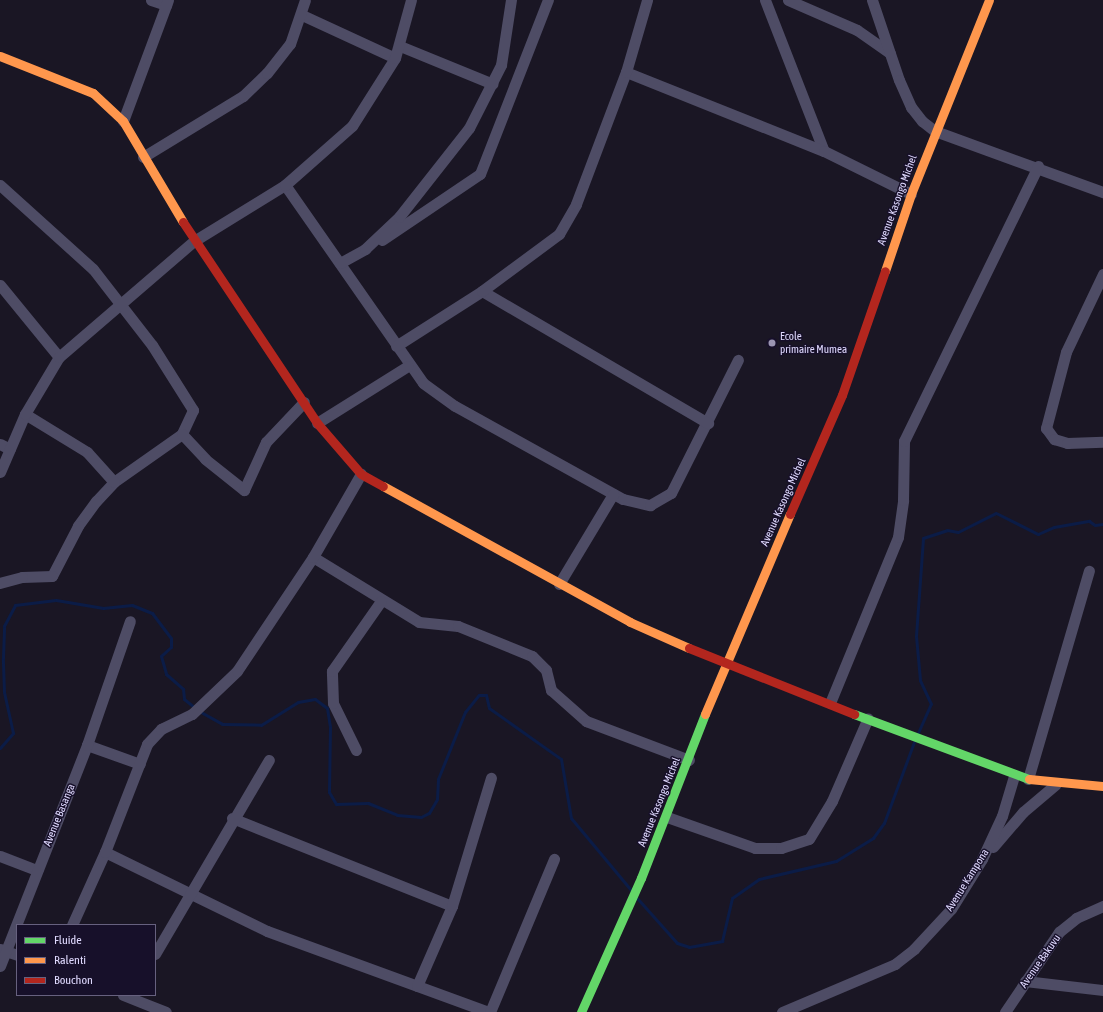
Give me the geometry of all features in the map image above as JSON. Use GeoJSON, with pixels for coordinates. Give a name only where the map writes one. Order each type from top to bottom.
{"type":"FeatureCollection","features":[{"type":"Feature","properties":{"kind":"street"},"geometry":{"type":"LineString","coordinates":[[123,121],[167,3],[151,0]]}},
{"type":"Feature","properties":{"kind":"street"},"geometry":{"type":"LineString","coordinates":[[143,157],[243,96],[290,44],[302,15],[305,0]]}},
{"type":"Feature","properties":{"kind":"street"},"geometry":{"type":"LineString","coordinates":[[0,472],[25,414],[59,357],[120,302],[194,241],[285,185],[352,126],[395,58],[400,46],[411,0]]}},
{"type":"Feature","properties":{"kind":"street"},"geometry":{"type":"LineString","coordinates":[[365,249],[399,217],[439,171],[469,128],[493,84],[500,65],[511,0]]}},
{"type":"Feature","properties":{"kind":"street"},"geometry":{"type":"LineString","coordinates":[[340,264],[480,174],[548,0]]}},
{"type":"Feature","properties":{"kind":"street"},"geometry":{"type":"LineString","coordinates":[[396,346],[482,291],[559,234],[576,204],[626,72],[647,0]]}},
{"type":"Feature","properties":{"kind":"street"},"geometry":{"type":"LineString","coordinates":[[765,0],[824,152]]}},
{"type":"Feature","properties":{"kind":"street"},"geometry":{"type":"LineString","coordinates":[[788,0],[857,30],[890,53]]}},
{"type":"Feature","properties":{"kind":"street"},"geometry":{"type":"LineString","coordinates":[[872,0],[890,53],[911,107],[935,131],[1038,166],[1103,192]]}},
{"type":"Feature","properties":{"kind":"street","name":"Avenue Kasongo Michel"},"geometry":{"type":"LineString","coordinates":[[581,1012],[623,920],[667,817],[725,664],[842,395],[935,131],[989,0]]}},
{"type":"Feature","properties":{"kind":"street"},"geometry":{"type":"LineString","coordinates":[[302,15],[395,58]]}},
{"type":"Feature","properties":{"kind":"street"},"geometry":{"type":"LineString","coordinates":[[400,46],[493,84]]}},
{"type":"Feature","properties":{"kind":"street"},"geometry":{"type":"LineString","coordinates":[[0,56],[93,93],[123,121],[194,241],[317,422],[361,474],[630,622],[725,664],[868,718],[1014,776],[1056,784],[1103,786]]}},
{"type":"Feature","properties":{"kind":"street"},"geometry":{"type":"LineString","coordinates":[[626,72],[824,152],[912,194]]}},
{"type":"Feature","properties":{"kind":"street"},"geometry":{"type":"LineString","coordinates":[[830,704],[898,537],[903,500],[904,441],[1038,166]]}},
{"type":"Feature","properties":{"kind":"street"},"geometry":{"type":"LineString","coordinates":[[0,185],[93,269],[120,302],[190,402],[192,416],[182,434],[114,482],[78,526],[52,576],[22,577],[0,583]]}},
{"type":"Feature","properties":{"kind":"street"},"geometry":{"type":"LineString","coordinates":[[285,185],[396,346],[408,366],[429,389],[455,406],[613,494],[650,505],[671,493],[708,424],[738,360]]}},
{"type":"Feature","properties":{"kind":"street"},"geometry":{"type":"LineString","coordinates":[[1103,274],[1066,352],[1046,428],[1054,439],[1067,443],[1103,442]]}},
{"type":"Feature","properties":{"kind":"street"},"geometry":{"type":"LineString","coordinates":[[0,286],[59,357]]}},
{"type":"Feature","properties":{"kind":"street"},"geometry":{"type":"LineString","coordinates":[[482,291],[708,424]]}},
{"type":"Feature","properties":{"kind":"street"},"geometry":{"type":"LineString","coordinates":[[317,422],[408,366]]}},
{"type":"Feature","properties":{"kind":"street"},"geometry":{"type":"LineString","coordinates":[[182,434],[205,459],[244,490],[266,442],[304,402]]}},
{"type":"Feature","properties":{"kind":"street"},"geometry":{"type":"LineString","coordinates":[[25,414],[87,452],[114,482]]}},
{"type":"Feature","properties":{"kind":"street"},"geometry":{"type":"LineString","coordinates":[[0,444],[10,449]]}},
{"type":"Feature","properties":{"kind":"street"},"geometry":{"type":"LineString","coordinates":[[72,924],[105,852],[147,744],[161,729],[192,714],[237,671],[313,557],[361,474]]}},
{"type":"Feature","properties":{"kind":"street"},"geometry":{"type":"LineString","coordinates":[[559,584],[613,494]]}},
{"type":"Feature","properties":{"kind":"street"},"geometry":{"type":"LineString","coordinates":[[313,557],[381,601],[420,622],[458,626],[532,656],[546,670],[551,690],[586,721],[689,760]]}},
{"type":"Feature","properties":{"kind":"street"},"geometry":{"type":"LineString","coordinates":[[1028,779],[1089,571]]}},
{"type":"Feature","properties":{"kind":"street"},"geometry":{"type":"LineString","coordinates":[[356,750],[333,703],[332,671],[381,601]]}},
{"type":"Feature","properties":{"kind":"street","name":"Avenue Basanga"},"geometry":{"type":"LineString","coordinates":[[0,966],[3,950],[37,870],[118,663],[130,621]]}},
{"type":"Feature","properties":{"kind":"street"},"geometry":{"type":"LineString","coordinates":[[667,817],[755,848],[781,848],[809,839],[832,801],[868,718]]}},
{"type":"Feature","properties":{"kind":"street"},"geometry":{"type":"LineString","coordinates":[[87,745],[140,764]]}},
{"type":"Feature","properties":{"kind":"street"},"geometry":{"type":"LineString","coordinates":[[156,952],[232,818],[269,760]]}},
{"type":"Feature","properties":{"kind":"street","name":"Avenue Kampona"},"geometry":{"type":"LineString","coordinates":[[785,1012],[895,964],[907,954],[951,909],[982,859],[1002,816],[1014,776]]}},
{"type":"Feature","properties":{"kind":"street"},"geometry":{"type":"LineString","coordinates":[[417,986],[452,906],[491,778]]}},
{"type":"Feature","properties":{"kind":"street"},"geometry":{"type":"LineString","coordinates":[[982,859],[1023,812],[1056,784]]}},
{"type":"Feature","properties":{"kind":"street"},"geometry":{"type":"LineString","coordinates":[[232,818],[452,906]]}},
{"type":"Feature","properties":{"kind":"street"},"geometry":{"type":"LineString","coordinates":[[105,852],[188,894],[267,931],[488,1012],[554,859]]}},
{"type":"Feature","properties":{"kind":"street"},"geometry":{"type":"LineString","coordinates":[[0,856],[37,870]]}},
{"type":"Feature","properties":{"kind":"street","name":"Avenue Bakuvu"},"geometry":{"type":"LineString","coordinates":[[1005,1012],[1059,932],[1076,918],[1103,906]]}},
{"type":"Feature","properties":{"kind":"street"},"geometry":{"type":"LineString","coordinates":[[3,950],[16,955]]}},
{"type":"Feature","properties":{"kind":"street"},"geometry":{"type":"LineString","coordinates":[[1025,981],[1103,990]]}},
{"type":"Feature","properties":{"kind":"street"},"geometry":{"type":"LineString","coordinates":[[129,996],[166,1012]]}},
{"type":"Feature","properties":{"kind":"waterway"},"geometry":{"type":"LineString","coordinates":[[917,735],[931,704],[920,680],[916,636],[923,538],[947,530],[958,532],[996,513],[1038,534],[1054,527],[1089,521],[1095,525],[1103,524]]}},
{"type":"Feature","properties":{"kind":"waterway"},"geometry":{"type":"LineString","coordinates":[[0,748],[13,733],[4,692],[3,658],[4,626],[15,605],[56,600],[103,608],[132,605],[152,613],[171,638],[171,647],[161,656],[166,674],[183,689],[184,699],[194,707]]}},
{"type":"Feature","properties":{"kind":"waterway"},"geometry":{"type":"LineString","coordinates":[[199,711],[222,724],[261,725],[298,702],[315,699],[327,708],[330,727],[329,792],[336,804],[368,803],[397,815],[421,817],[429,813],[437,799],[438,779],[465,712],[479,695],[486,695],[489,708],[561,759],[571,818],[631,890]]}},
{"type":"Feature","properties":{"kind":"waterway"},"geometry":{"type":"LineString","coordinates":[[637,898],[677,943],[689,947],[722,941],[732,898],[759,879],[836,861],[873,838],[884,823],[914,742]]}},
{"type":"Feature","properties":{"kind":"traffic: fast"},"geometry":{"type":"LineString","coordinates":[[581,1012],[641,878],[705,714]]}},
{"type":"Feature","properties":{"kind":"traffic: fast"},"geometry":{"type":"LineString","coordinates":[[854,714],[1029,779]]}},
{"type":"Feature","properties":{"kind":"traffic: slow"},"geometry":{"type":"LineString","coordinates":[[885,271],[911,194],[989,0]]}},
{"type":"Feature","properties":{"kind":"traffic: slow"},"geometry":{"type":"LineString","coordinates":[[0,56],[93,93],[123,121],[183,222]]}},
{"type":"Feature","properties":{"kind":"traffic: slow"},"geometry":{"type":"LineString","coordinates":[[383,486],[630,622],[689,648]]}},
{"type":"Feature","properties":{"kind":"traffic: slow"},"geometry":{"type":"LineString","coordinates":[[705,714],[790,514]]}},
{"type":"Feature","properties":{"kind":"traffic: slow"},"geometry":{"type":"LineString","coordinates":[[1029,779],[1103,786]]}},
{"type":"Feature","properties":{"kind":"traffic: jam"},"geometry":{"type":"LineString","coordinates":[[183,222],[317,423],[361,474],[383,486]]}},
{"type":"Feature","properties":{"kind":"traffic: jam"},"geometry":{"type":"LineString","coordinates":[[790,514],[842,395],[885,271]]}},
{"type":"Feature","properties":{"kind":"traffic: jam"},"geometry":{"type":"LineString","coordinates":[[689,648],[854,714]]}},
{"type":"Feature","properties":{"kind":"place","name":"Ecole primaire Mumea"},"geometry":{"type":"Point","coordinates":[772,343]}}]}
